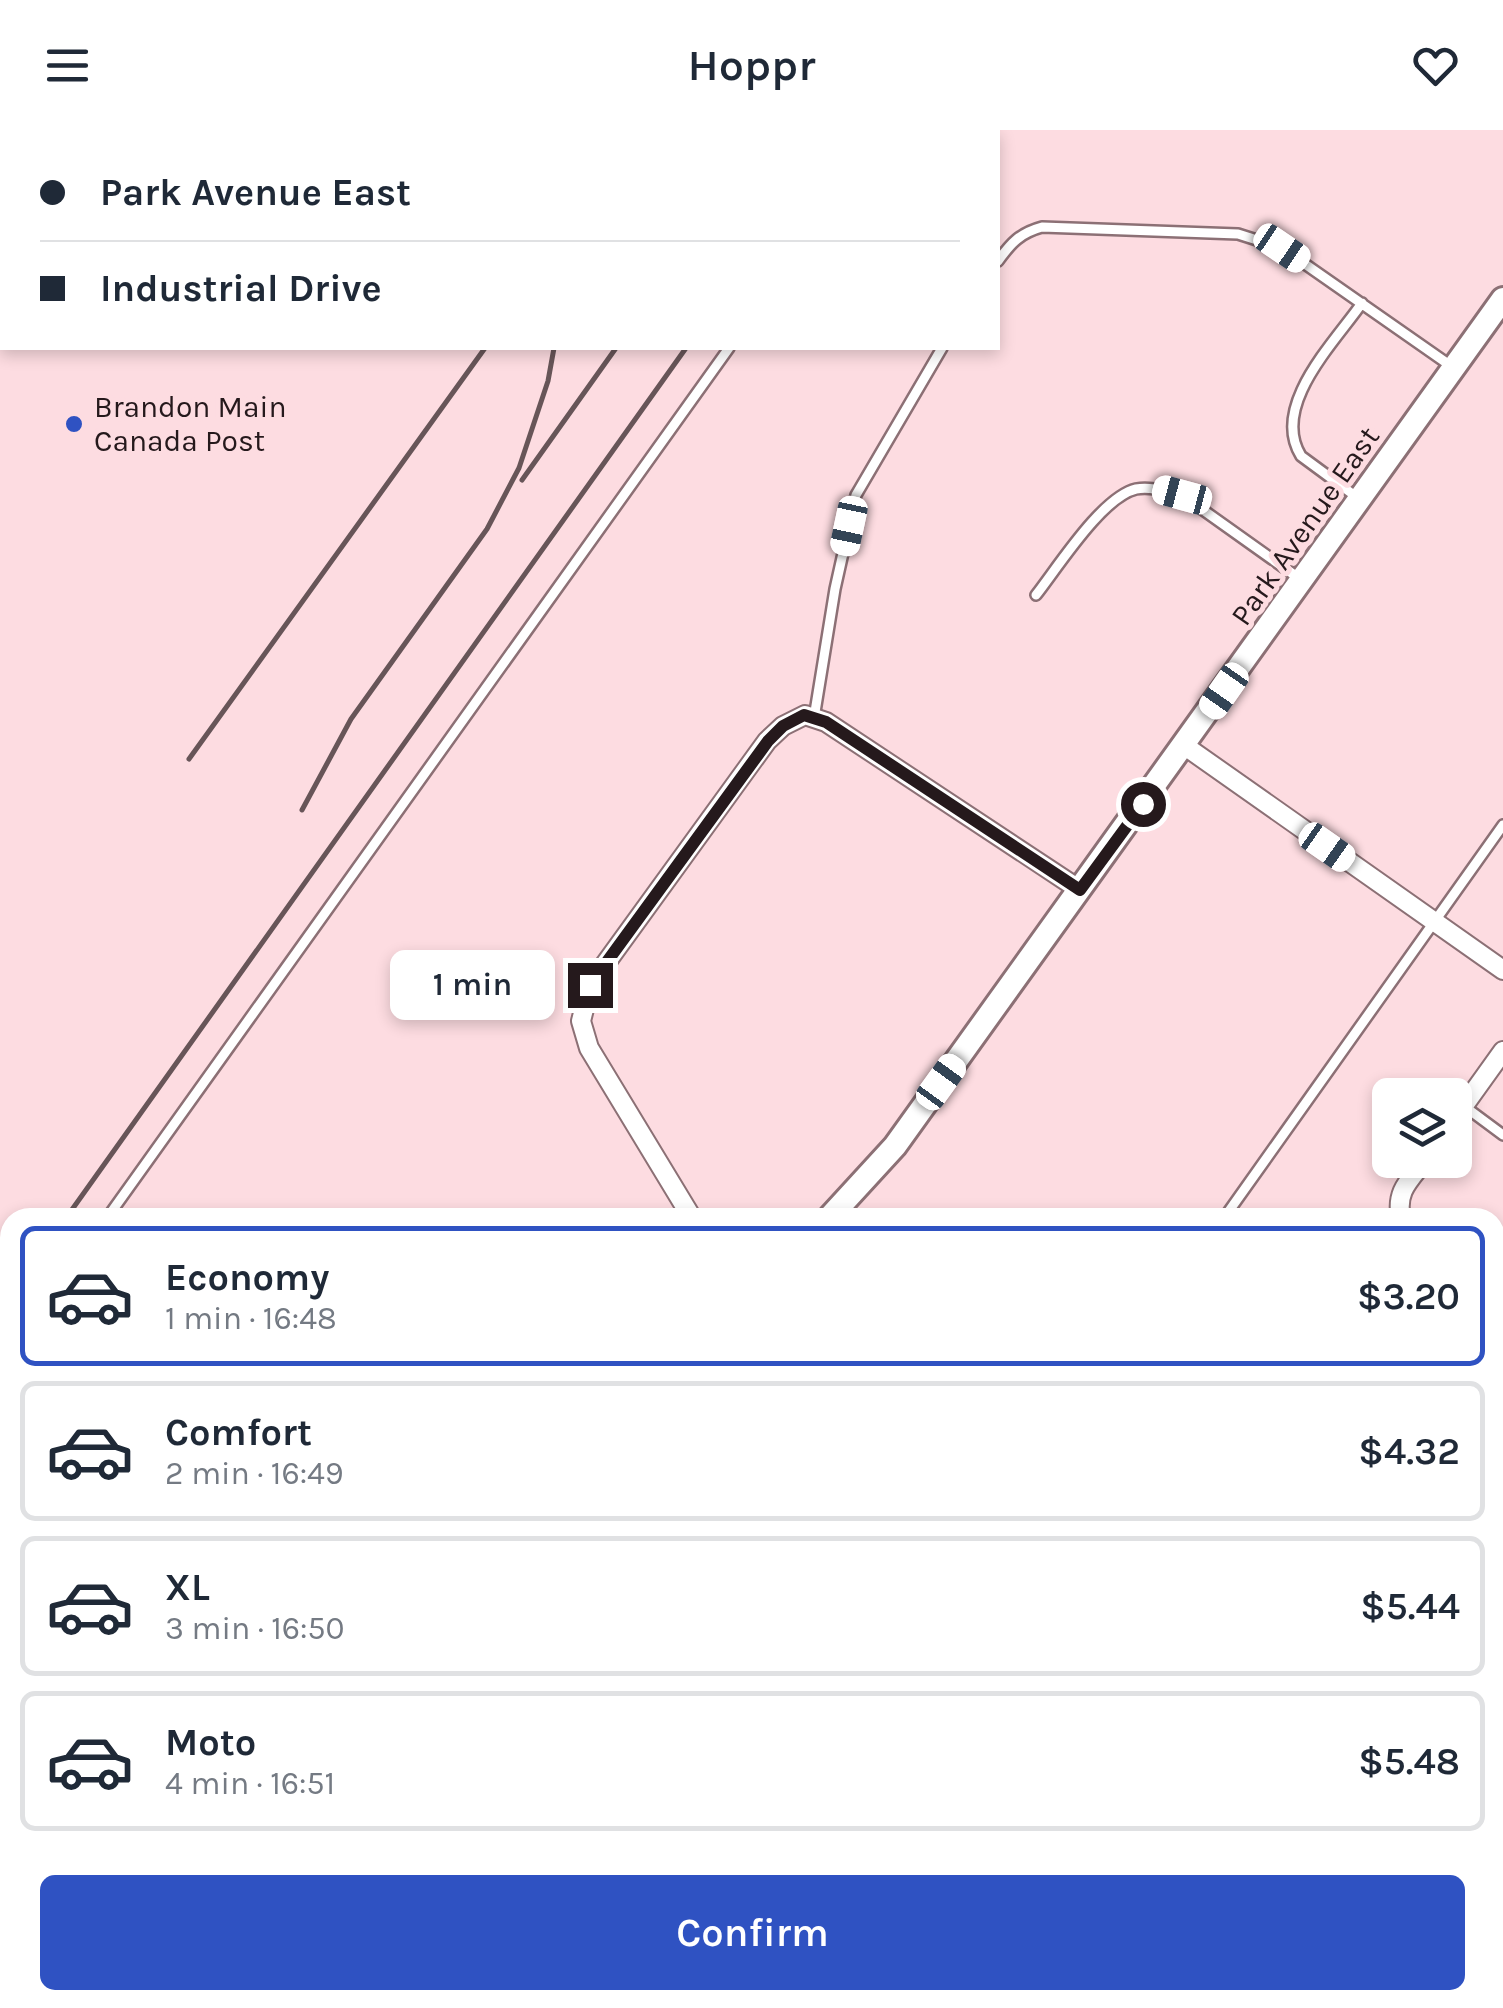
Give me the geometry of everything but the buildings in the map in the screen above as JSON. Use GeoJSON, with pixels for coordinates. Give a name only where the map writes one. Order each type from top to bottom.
{"type":"FeatureCollection","features":[{"type":"Feature","properties":{"kind":"street","name":"Park Avenue East"},"geometry":{"type":"LineString","coordinates":[[838,1208],[895,1146],[1503,299]]}},
{"type":"Feature","properties":{"kind":"street"},"geometry":{"type":"LineString","coordinates":[[686,1208],[589,1048],[581,1022],[590,985],[768,741],[783,726],[804,715],[826,722],[1080,890]]}},
{"type":"Feature","properties":{"kind":"street"},"geometry":{"type":"LineString","coordinates":[[1184,746],[1503,970]]}},
{"type":"Feature","properties":{"kind":"street"},"geometry":{"type":"LineString","coordinates":[[1472,1094],[1503,1051]]}},
{"type":"Feature","properties":{"kind":"street"},"geometry":{"type":"LineString","coordinates":[[1400,1208],[1402,1188],[1410,1178]]}},
{"type":"Feature","properties":{"kind":"lane"},"geometry":{"type":"LineString","coordinates":[[1000,258],[1015,238],[1042,226],[1238,234],[1282,248],[1454,368]]}},
{"type":"Feature","properties":{"kind":"lane"},"geometry":{"type":"LineString","coordinates":[[1360,500],[1301,456],[1291,423],[1295,400],[1362,304]]}},
{"type":"Feature","properties":{"kind":"lane"},"geometry":{"type":"LineString","coordinates":[[114,1208],[728,350]]}},
{"type":"Feature","properties":{"kind":"lane"},"geometry":{"type":"LineString","coordinates":[[814,718],[835,589],[856,495],[941,350]]}},
{"type":"Feature","properties":{"kind":"lane"},"geometry":{"type":"LineString","coordinates":[[1036,595],[1111,502],[1136,489],[1182,495],[1302,581]]}},
{"type":"Feature","properties":{"kind":"lane"},"geometry":{"type":"LineString","coordinates":[[1231,1208],[1503,825]]}},
{"type":"Feature","properties":{"kind":"lane"},"geometry":{"type":"LineString","coordinates":[[1472,1119],[1503,1135]]}},
{"type":"Feature","properties":{"kind":"railway"},"geometry":{"type":"LineString","coordinates":[[189,759],[484,350]]}},
{"type":"Feature","properties":{"kind":"railway"},"geometry":{"type":"LineString","coordinates":[[302,810],[351,719],[487,529],[519,468],[548,381],[554,350]]}},
{"type":"Feature","properties":{"kind":"railway"},"geometry":{"type":"LineString","coordinates":[[522,480],[615,350]]}},
{"type":"Feature","properties":{"kind":"railway"},"geometry":{"type":"LineString","coordinates":[[73,1208],[685,350]]}},
{"type":"Feature","properties":{"kind":"place","name":"Brandon Main Canada Post"},"geometry":{"type":"Point","coordinates":[74,424]}},
{"type":"Feature","properties":{"kind":"route"},"geometry":{"type":"LineString","coordinates":[[590,985],[768,741],[783,726],[804,715],[826,722],[1080,890],[1143,804]]}}]}
